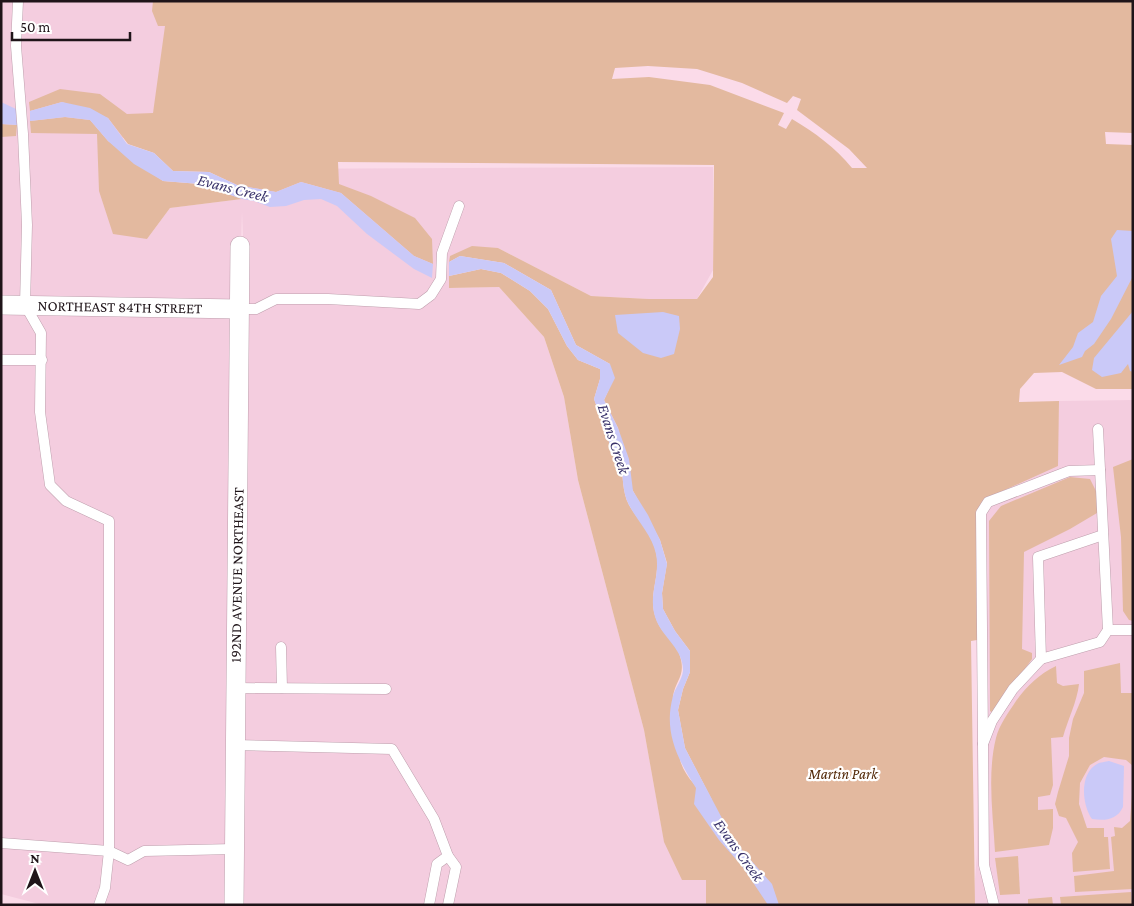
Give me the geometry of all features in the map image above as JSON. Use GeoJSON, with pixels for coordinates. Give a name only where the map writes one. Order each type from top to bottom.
{"type":"FeatureCollection","features":[{"type":"Feature","properties":{"kind":"street","name":"192ND AVENUE NORTHEAST"},"geometry":{"type":"LineString","coordinates":[[234,905],[240,246]]}},
{"type":"Feature","properties":{"kind":"street","name":"NORTHEAST 84TH STREET"},"geometry":{"type":"LineString","coordinates":[[1,305],[240,309]]}},
{"type":"Feature","properties":{"kind":"lane"},"geometry":{"type":"LineString","coordinates":[[18,1],[16,46],[23,134],[27,226],[26,305],[41,334],[40,412],[50,485],[66,501],[109,521],[109,851],[106,888],[100,905]]}},
{"type":"Feature","properties":{"kind":"lane"},"geometry":{"type":"LineString","coordinates":[[240,309],[256,309],[276,300],[419,304],[431,295],[441,279],[442,254],[459,206]]}},
{"type":"Feature","properties":{"kind":"lane"},"geometry":{"type":"LineString","coordinates":[[1,360],[42,360]]}},
{"type":"Feature","properties":{"kind":"lane"},"geometry":{"type":"LineString","coordinates":[[983,744],[992,722],[1014,688],[1041,659],[1100,642],[1108,630],[1098,429]]}},
{"type":"Feature","properties":{"kind":"lane"},"geometry":{"type":"LineString","coordinates":[[994,905],[984,865],[981,513],[988,502],[1069,471],[1100,470]]}},
{"type":"Feature","properties":{"kind":"lane"},"geometry":{"type":"LineString","coordinates":[[1041,659],[1038,557],[1103,535]]}},
{"type":"Feature","properties":{"kind":"lane"},"geometry":{"type":"LineString","coordinates":[[1108,630],[1133,630]]}},
{"type":"Feature","properties":{"kind":"lane"},"geometry":{"type":"LineString","coordinates":[[281,647],[282,688]]}},
{"type":"Feature","properties":{"kind":"lane"},"geometry":{"type":"LineString","coordinates":[[236,688],[386,688]]}},
{"type":"Feature","properties":{"kind":"lane"},"geometry":{"type":"LineString","coordinates":[[234,744],[392,749],[434,819],[448,856],[456,867],[448,905]]}},
{"type":"Feature","properties":{"kind":"lane"},"geometry":{"type":"LineString","coordinates":[[1,843],[109,851],[128,860],[144,851],[234,849]]}},
{"type":"Feature","properties":{"kind":"lane"},"geometry":{"type":"LineString","coordinates":[[429,905],[437,864],[448,856]]}},
{"type":"Feature","properties":{"kind":"shaded area"},"geometry":{"type":"Polygon","coordinates":[[[1,1],[182,1],[153,113],[106,152],[147,239],[170,208],[242,199],[241,169],[713,167],[713,270],[697,299],[591,296],[498,248],[450,256],[449,288],[499,287],[544,337],[564,397],[578,480],[644,730],[664,841],[706,880],[706,905],[43,905],[1,894],[1,1]],[[242,211],[239,309],[249,392],[242,211]]]}},
{"type":"Feature","properties":{"kind":"shaded area"},"geometry":{"type":"Polygon","coordinates":[[[1133,400],[1133,905],[973,905],[977,854],[977,640],[947,495],[1057,447],[1059,401],[1133,400]]]}},
{"type":"Feature","properties":{"kind":"green space","name":"Martin Park"},"geometry":{"type":"Polygon","coordinates":[[[153,1],[1133,1],[1133,133],[1105,132],[1106,144],[1133,145],[1133,389],[1096,389],[1062,372],[1034,373],[1020,389],[1019,402],[1059,401],[1058,466],[985,499],[977,513],[977,640],[971,641],[975,905],[706,905],[706,880],[682,880],[664,842],[644,730],[578,480],[564,397],[544,337],[499,287],[449,288],[449,276],[481,269],[501,273],[530,291],[548,309],[567,346],[578,360],[600,369],[600,379],[594,399],[614,455],[621,460],[624,489],[629,505],[650,536],[656,550],[657,566],[653,597],[654,613],[659,626],[678,651],[682,663],[681,673],[673,696],[681,763],[686,774],[694,784],[712,800],[685,748],[678,710],[683,689],[690,672],[690,651],[675,631],[663,609],[662,593],[667,563],[660,540],[632,489],[618,428],[604,400],[609,389],[610,364],[576,345],[551,290],[504,263],[460,256],[449,262],[450,256],[472,246],[498,248],[591,296],[697,299],[713,277],[714,165],[338,162],[339,184],[371,196],[415,218],[432,239],[433,264],[414,256],[341,193],[301,182],[276,192],[237,185],[209,172],[173,171],[154,153],[128,144],[108,118],[62,102],[30,111],[29,102],[60,89],[100,94],[127,114],[153,113],[165,26],[158,26],[152,11],[153,1]],[[648,66],[615,68],[612,79],[649,77],[710,85],[784,113],[778,125],[786,129],[792,119],[839,153],[852,168],[867,168],[849,149],[797,110],[801,99],[793,96],[787,103],[742,83],[697,69],[648,66]]]}},
{"type":"Feature","properties":{"kind":"green space"},"geometry":{"type":"Polygon","coordinates":[[[65,117],[90,120],[108,141],[163,181],[200,184],[242,199],[170,208],[147,239],[113,234],[99,191],[97,134],[31,133],[30,121],[65,117]]]}},
{"type":"Feature","properties":{"kind":"green space"},"geometry":{"type":"Polygon","coordinates":[[[1,124],[17,125],[16,136],[1,137],[1,124]]]}},
{"type":"Feature","properties":{"kind":"green space"},"geometry":{"type":"Polygon","coordinates":[[[1133,459],[1133,621],[1129,620],[1123,611],[1121,537],[1113,467],[1133,459]]]}},
{"type":"Feature","properties":{"kind":"green space"},"geometry":{"type":"Polygon","coordinates":[[[1070,477],[1090,479],[1098,495],[1097,513],[1024,552],[1022,649],[1032,653],[1032,659],[993,713],[990,711],[989,521],[1001,506],[1070,477]]]}},
{"type":"Feature","properties":{"kind":"green space"},"geometry":{"type":"Polygon","coordinates":[[[1120,663],[1121,693],[1133,693],[1133,766],[1126,760],[1104,757],[1090,765],[1080,783],[1079,804],[1087,828],[1104,828],[1104,837],[1108,837],[1110,869],[1073,872],[1072,853],[1078,842],[1066,818],[1059,816],[1055,804],[1069,756],[1069,738],[1073,719],[1084,693],[1084,671],[1120,663]]]}},
{"type":"Feature","properties":{"kind":"green space"},"geometry":{"type":"Polygon","coordinates":[[[1056,666],[1057,683],[1063,686],[1079,684],[1063,737],[1051,738],[1053,785],[1050,795],[1038,797],[1038,810],[1053,809],[1053,828],[1049,845],[995,852],[991,780],[993,752],[997,733],[1007,714],[1025,690],[1039,677],[1056,666]]]}},
{"type":"Feature","properties":{"kind":"green space"},"geometry":{"type":"Polygon","coordinates":[[[1133,782],[1133,889],[1075,892],[1074,876],[1114,871],[1111,837],[1115,836],[1114,827],[1122,828],[1130,821],[1133,782]]]}},
{"type":"Feature","properties":{"kind":"green space"},"geometry":{"type":"Polygon","coordinates":[[[1018,856],[1020,894],[1000,895],[995,858],[1018,856]]]}},
{"type":"Feature","properties":{"kind":"green space"},"geometry":{"type":"Polygon","coordinates":[[[1131,892],[1132,905],[1061,905],[1060,897],[1131,892]]]}},
{"type":"Feature","properties":{"kind":"green space"},"geometry":{"type":"Polygon","coordinates":[[[1052,897],[1053,905],[1028,905],[1028,899],[1052,897]]]}},
{"type":"Feature","properties":{"kind":"water"},"geometry":{"type":"Polygon","coordinates":[[[1,102],[16,109],[17,125],[1,124],[1,102]]]}},
{"type":"Feature","properties":{"kind":"water","name":"Evans Creek"},"geometry":{"type":"Polygon","coordinates":[[[62,102],[90,108],[108,118],[127,144],[154,153],[173,171],[209,172],[237,185],[276,192],[301,182],[341,193],[414,256],[433,264],[432,278],[414,269],[367,234],[337,206],[321,199],[304,200],[286,206],[270,207],[200,184],[163,181],[134,164],[108,141],[90,120],[65,117],[30,121],[30,111],[62,102]]]}},
{"type":"Feature","properties":{"kind":"water"},"geometry":{"type":"Polygon","coordinates":[[[1117,230],[1133,231],[1133,276],[1111,319],[1094,344],[1085,351],[1082,357],[1059,365],[1073,347],[1078,333],[1093,322],[1101,296],[1117,276],[1111,239],[1117,230]]]}},
{"type":"Feature","properties":{"kind":"water","name":"Evans Creek"},"geometry":{"type":"Polygon","coordinates":[[[460,256],[504,263],[551,290],[576,345],[610,364],[615,378],[604,400],[618,428],[629,459],[633,491],[648,515],[660,540],[667,564],[662,593],[663,609],[675,631],[690,651],[690,672],[683,689],[678,710],[685,748],[734,841],[772,884],[779,905],[768,905],[742,866],[719,840],[694,804],[696,788],[683,767],[674,745],[671,734],[670,709],[683,671],[682,664],[677,651],[660,628],[654,613],[653,596],[657,571],[656,554],[648,535],[627,500],[621,460],[614,456],[594,399],[600,379],[600,369],[578,360],[567,346],[548,309],[530,291],[501,273],[481,269],[449,276],[449,262],[460,256]]]}},
{"type":"Feature","properties":{"kind":"water"},"geometry":{"type":"Polygon","coordinates":[[[1133,311],[1133,372],[1130,371],[1128,364],[1121,373],[1102,377],[1092,370],[1094,358],[1133,311]]]}},
{"type":"Feature","properties":{"kind":"water"},"geometry":{"type":"Polygon","coordinates":[[[663,312],[679,316],[680,329],[674,354],[661,358],[643,353],[618,333],[615,315],[663,312]]]}},
{"type":"Feature","properties":{"kind":"water"},"geometry":{"type":"Polygon","coordinates":[[[1109,761],[1124,766],[1123,807],[1117,815],[1110,819],[1092,819],[1084,798],[1087,775],[1098,763],[1109,761]]]}}]}
